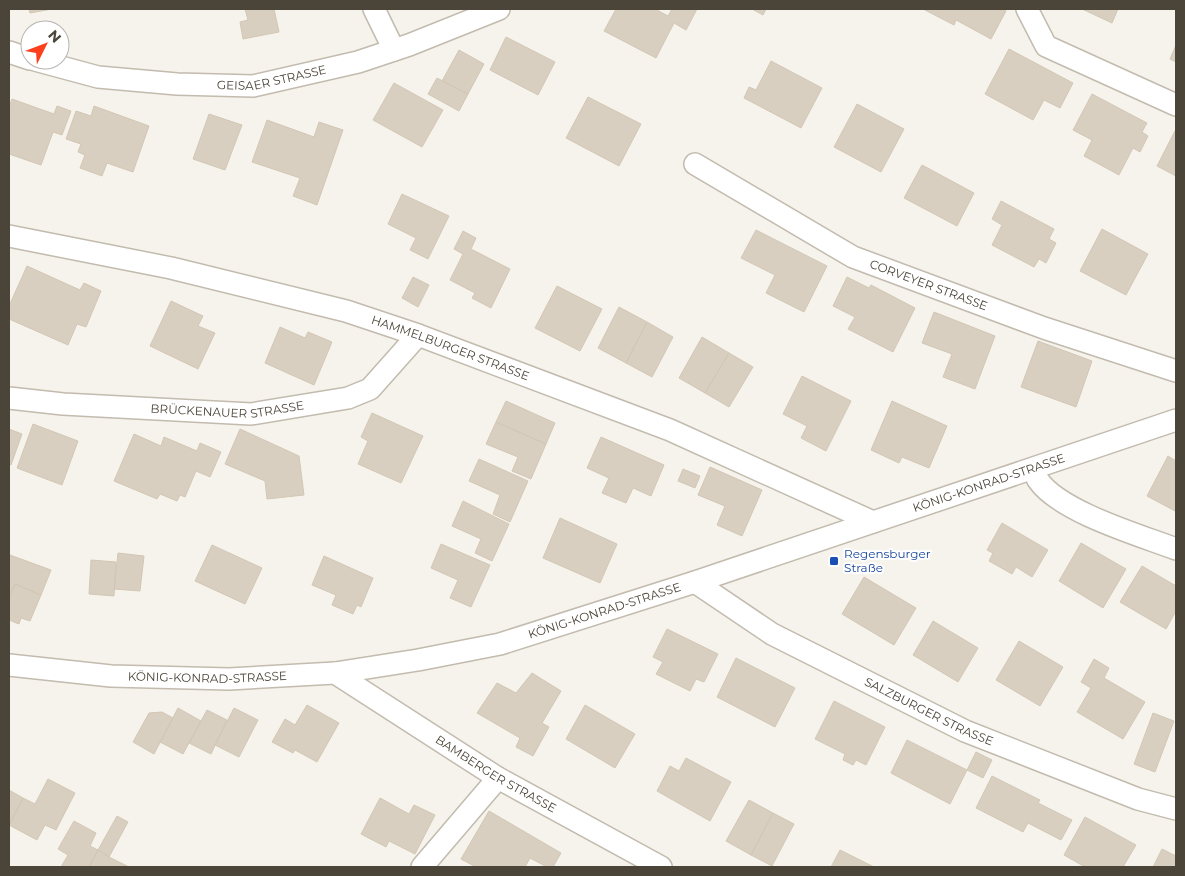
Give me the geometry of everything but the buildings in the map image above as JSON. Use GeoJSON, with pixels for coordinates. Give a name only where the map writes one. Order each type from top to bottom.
{"type":"FeatureCollection","features":[{"type":"Feature","properties":{"kind":"street"},"geometry":{"type":"LineString","coordinates":[[374,9],[394,50]]}},
{"type":"Feature","properties":{"kind":"street","name":"GEISAER STRASSE"},"geometry":{"type":"LineString","coordinates":[[70,69],[98,77],[177,84],[253,86],[358,62],[499,9]]}},
{"type":"Feature","properties":{"kind":"street"},"geometry":{"type":"LineString","coordinates":[[1027,9],[1046,46],[1176,105]]}},
{"type":"Feature","properties":{"kind":"street","name":"CORVEYER STRASSE"},"geometry":{"type":"LineString","coordinates":[[695,164],[853,257],[1044,328],[1176,371]]}},
{"type":"Feature","properties":{"kind":"street","name":"HAMMELBURGER STRASSE"},"geometry":{"type":"LineString","coordinates":[[9,236],[171,268],[346,311],[418,335],[670,430],[873,522]]}},
{"type":"Feature","properties":{"kind":"street","name":"BRÜCKENAUER STRASSE"},"geometry":{"type":"LineString","coordinates":[[9,398],[63,404],[251,414],[348,398],[370,389],[418,335]]}},
{"type":"Feature","properties":{"kind":"street","name":"KÖNIG-KONRAD-STRASSE"},"geometry":{"type":"LineString","coordinates":[[9,665],[111,676],[229,680],[335,672],[418,660],[500,644],[695,582],[1176,420]]}},
{"type":"Feature","properties":{"kind":"street"},"geometry":{"type":"LineString","coordinates":[[1034,469],[1038,480],[1058,500],[1090,516],[1176,549]]}},
{"type":"Feature","properties":{"kind":"street","name":"SALZBURGER STRASSE"},"geometry":{"type":"LineString","coordinates":[[695,582],[772,634],[965,731],[1138,800],[1176,810]]}},
{"type":"Feature","properties":{"kind":"street","name":"BAMBERGER STRASSE"},"geometry":{"type":"LineString","coordinates":[[335,672],[498,778],[661,867]]}},
{"type":"Feature","properties":{"kind":"street"},"geometry":{"type":"LineString","coordinates":[[422,867],[498,778]]}},
{"type":"Feature","properties":{"kind":"place","name":"Regensburger Straße"},"geometry":{"type":"Point","coordinates":[834,561]}}]}
